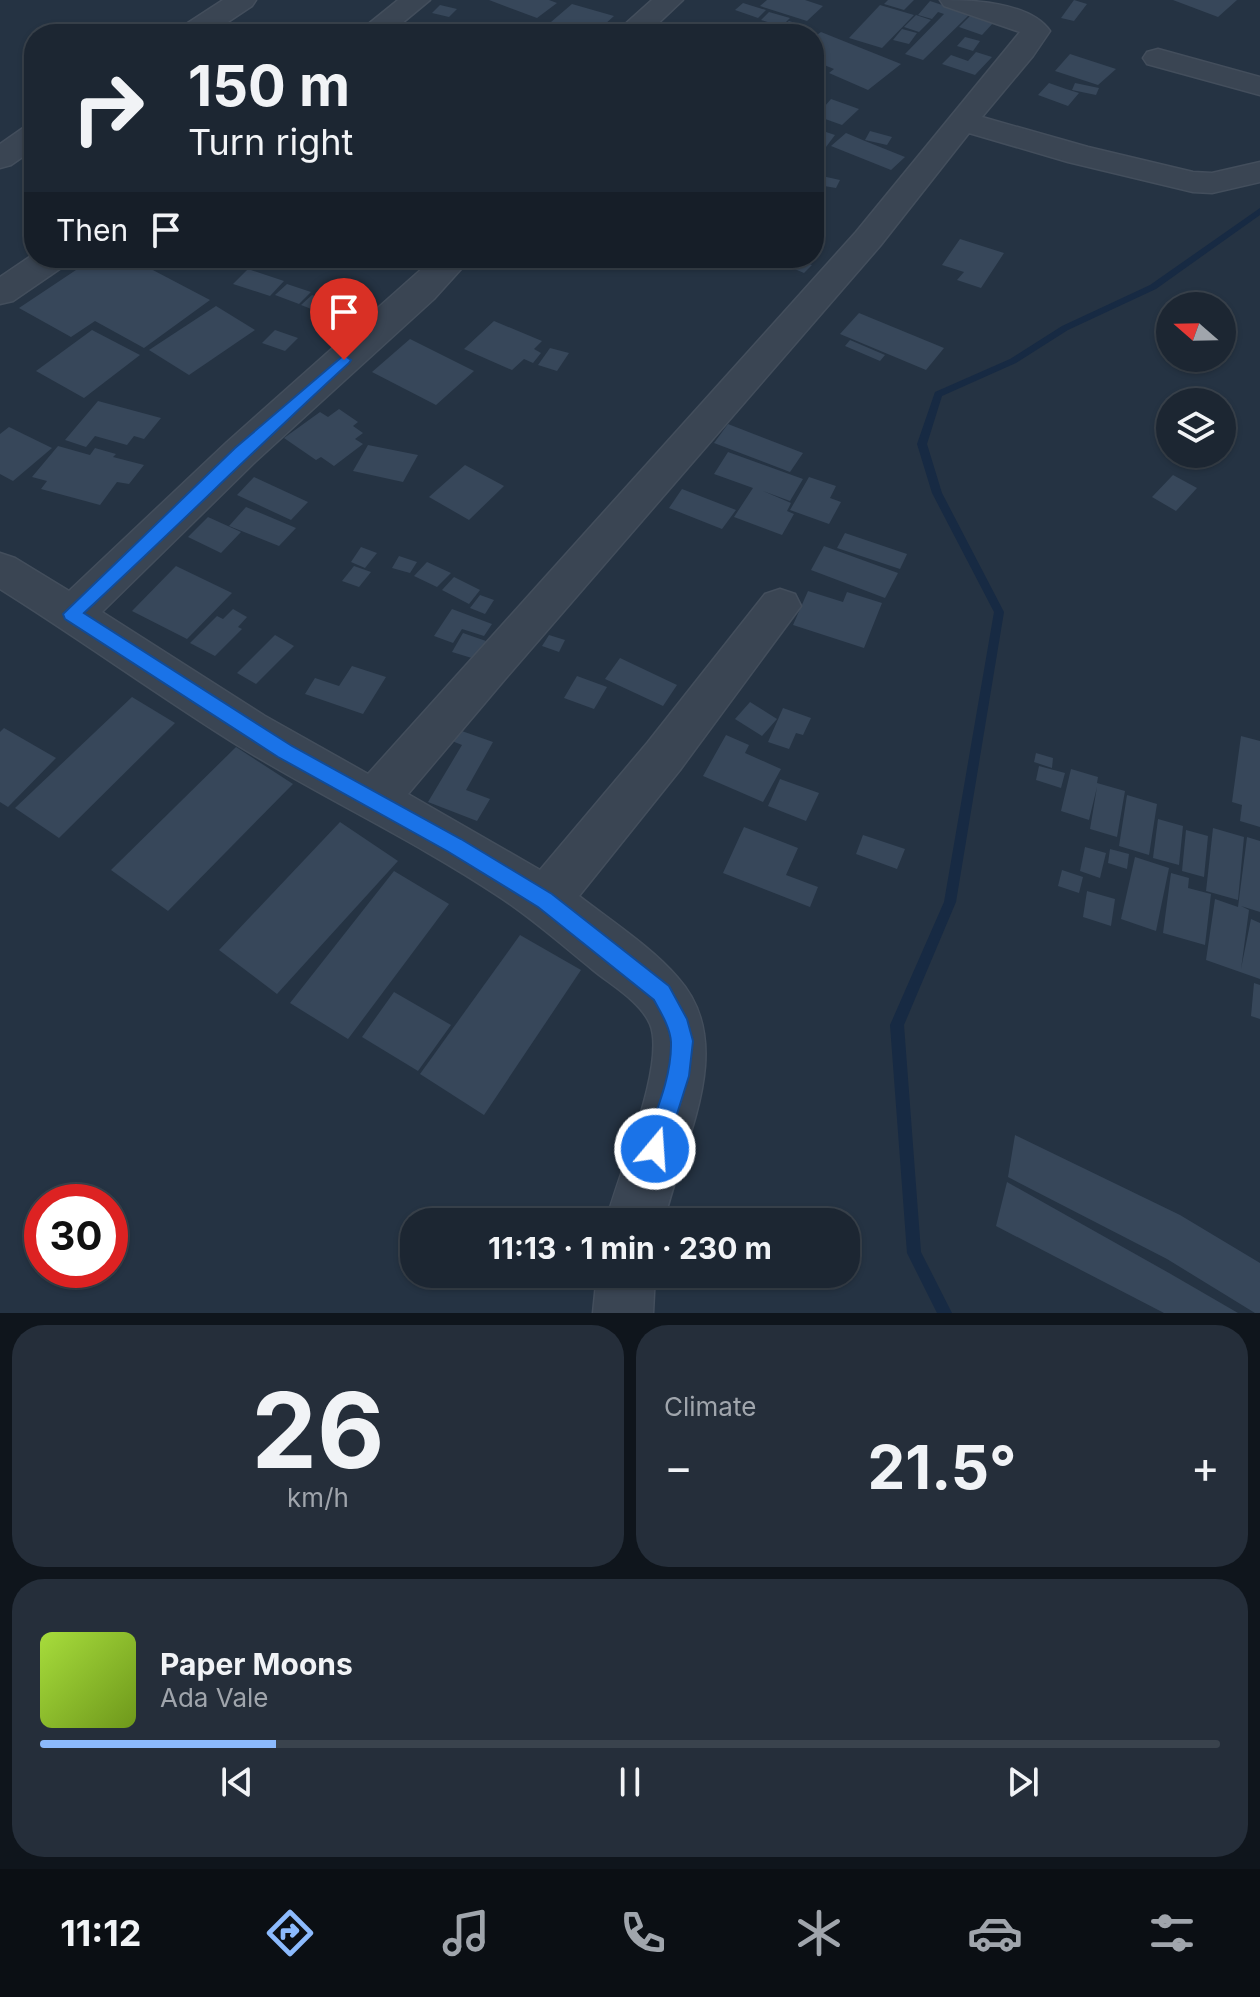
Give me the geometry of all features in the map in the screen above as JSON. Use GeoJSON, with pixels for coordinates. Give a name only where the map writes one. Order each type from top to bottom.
{"type":"FeatureCollection","features":[{"type":"Feature","properties":{"kind":"street"},"geometry":{"type":"LineString","coordinates":[[205,24],[242,0]]}},
{"type":"Feature","properties":{"kind":"street"},"geometry":{"type":"LineString","coordinates":[[384,24],[416,0]]}},
{"type":"Feature","properties":{"kind":"street"},"geometry":{"type":"LineString","coordinates":[[641,24],[669,0]]}},
{"type":"Feature","properties":{"kind":"street"},"geometry":{"type":"LineString","coordinates":[[374,801],[490,665],[809,307],[1023,50],[1035,31],[1030,25],[954,0]]}},
{"type":"Feature","properties":{"kind":"street"},"geometry":{"type":"LineString","coordinates":[[1158,58],[1260,86]]}},
{"type":"Feature","properties":{"kind":"street"},"geometry":{"type":"LineString","coordinates":[[963,121],[1079,155],[1193,182],[1212,183],[1260,172]]}},
{"type":"Feature","properties":{"kind":"street"},"geometry":{"type":"LineString","coordinates":[[0,158],[24,142]]}},
{"type":"Feature","properties":{"kind":"street"},"geometry":{"type":"LineString","coordinates":[[0,293],[37,268]]}},
{"type":"Feature","properties":{"kind":"street"},"geometry":{"type":"LineString","coordinates":[[72,614],[159,534],[241,452],[444,268]]}},
{"type":"Feature","properties":{"kind":"street"},"geometry":{"type":"LineString","coordinates":[[0,569],[259,735],[545,901],[662,993],[676,1019],[682,1041],[678,1076],[637,1208]]}},
{"type":"Feature","properties":{"kind":"street"},"geometry":{"type":"LineString","coordinates":[[545,901],[664,756],[780,606]]}},
{"type":"Feature","properties":{"kind":"street"},"geometry":{"type":"LineString","coordinates":[[623,1313],[625,1288]]}},
{"type":"Feature","properties":{"kind":"building"},"geometry":{"type":"Polygon","coordinates":[[[489,0],[549,0],[557,3],[537,18],[489,0]]]}},
{"type":"Feature","properties":{"kind":"building"},"geometry":{"type":"Polygon","coordinates":[[[767,0],[805,0],[823,6],[807,21],[760,6],[767,0]]]}},
{"type":"Feature","properties":{"kind":"building"},"geometry":{"type":"Polygon","coordinates":[[[888,0],[914,0],[904,10],[884,4],[888,0]]]}},
{"type":"Feature","properties":{"kind":"building"},"geometry":{"type":"Polygon","coordinates":[[[1074,0],[1087,4],[1074,21],[1061,18],[1074,0]]]}},
{"type":"Feature","properties":{"kind":"building"},"geometry":{"type":"Polygon","coordinates":[[[1173,0],[1237,0],[1218,17],[1173,0]]]}},
{"type":"Feature","properties":{"kind":"building"},"geometry":{"type":"Polygon","coordinates":[[[930,1],[970,14],[923,60],[905,54],[944,14],[938,12],[932,19],[918,15],[930,1]]]}},
{"type":"Feature","properties":{"kind":"building"},"geometry":{"type":"Polygon","coordinates":[[[743,3],[766,10],[758,18],[735,10],[743,3]]]}},
{"type":"Feature","properties":{"kind":"building"},"geometry":{"type":"Polygon","coordinates":[[[572,4],[614,16],[605,24],[551,22],[572,4]]]}},
{"type":"Feature","properties":{"kind":"building"},"geometry":{"type":"Polygon","coordinates":[[[440,5],[457,9],[449,17],[432,13],[440,5]]]}},
{"type":"Feature","properties":{"kind":"building"},"geometry":{"type":"Polygon","coordinates":[[[880,5],[914,15],[882,48],[849,38],[880,5]]]}},
{"type":"Feature","properties":{"kind":"building"},"geometry":{"type":"Polygon","coordinates":[[[769,12],[790,18],[784,24],[761,20],[769,12]]]}},
{"type":"Feature","properties":{"kind":"building"},"geometry":{"type":"Polygon","coordinates":[[[916,15],[931,20],[919,32],[904,27],[916,15]]]}},
{"type":"Feature","properties":{"kind":"building"},"geometry":{"type":"Polygon","coordinates":[[[971,15],[994,22],[982,35],[959,27],[971,15]]]}},
{"type":"Feature","properties":{"kind":"building"},"geometry":{"type":"Polygon","coordinates":[[[902,29],[917,33],[909,44],[893,40],[902,29]]]}},
{"type":"Feature","properties":{"kind":"building"},"geometry":{"type":"Polygon","coordinates":[[[824,33],[901,64],[868,90],[829,73],[834,69],[824,65],[824,33]]]}},
{"type":"Feature","properties":{"kind":"building"},"geometry":{"type":"Polygon","coordinates":[[[965,37],[980,41],[973,51],[957,46],[965,37]]]}},
{"type":"Feature","properties":{"kind":"building"},"geometry":{"type":"Polygon","coordinates":[[[976,52],[992,57],[975,75],[942,64],[951,55],[968,61],[976,52]]]}},
{"type":"Feature","properties":{"kind":"building"},"geometry":{"type":"Polygon","coordinates":[[[1070,54],[1116,69],[1098,85],[1055,71],[1070,54]]]}},
{"type":"Feature","properties":{"kind":"building"},"geometry":{"type":"Polygon","coordinates":[[[1049,83],[1079,93],[1068,106],[1038,95],[1049,83]]]}},
{"type":"Feature","properties":{"kind":"building"},"geometry":{"type":"Polygon","coordinates":[[[1075,83],[1099,88],[1096,95],[1072,90],[1075,83]]]}},
{"type":"Feature","properties":{"kind":"building"},"geometry":{"type":"Polygon","coordinates":[[[831,99],[859,109],[842,125],[824,119],[825,106],[831,99]]]}},
{"type":"Feature","properties":{"kind":"building"},"geometry":{"type":"Polygon","coordinates":[[[824,131],[835,135],[824,146],[824,131]]]}},
{"type":"Feature","properties":{"kind":"building"},"geometry":{"type":"Polygon","coordinates":[[[870,131],[892,137],[887,145],[865,140],[870,131]]]}},
{"type":"Feature","properties":{"kind":"building"},"geometry":{"type":"Polygon","coordinates":[[[846,133],[905,157],[891,170],[831,146],[846,133]]]}},
{"type":"Feature","properties":{"kind":"building"},"geometry":{"type":"Polygon","coordinates":[[[824,176],[840,180],[836,188],[824,186],[824,176]]]}},
{"type":"Feature","properties":{"kind":"building"},"geometry":{"type":"Polygon","coordinates":[[[960,239],[1004,253],[981,288],[957,280],[964,272],[942,265],[960,239]]]}},
{"type":"Feature","properties":{"kind":"building"},"geometry":{"type":"Polygon","coordinates":[[[79,268],[149,268],[210,300],[144,348],[95,321],[71,337],[19,308],[79,268]]]}},
{"type":"Feature","properties":{"kind":"building"},"geometry":{"type":"Polygon","coordinates":[[[792,268],[809,268],[804,273],[792,268]]]}},
{"type":"Feature","properties":{"kind":"building"},"geometry":{"type":"Polygon","coordinates":[[[248,269],[284,281],[270,296],[233,284],[248,269]]]}},
{"type":"Feature","properties":{"kind":"building"},"geometry":{"type":"Polygon","coordinates":[[[287,284],[311,292],[299,304],[275,295],[287,284]]]}},
{"type":"Feature","properties":{"kind":"building"},"geometry":{"type":"Polygon","coordinates":[[[312,295],[335,304],[324,314],[301,305],[312,295]]]}},
{"type":"Feature","properties":{"kind":"building"},"geometry":{"type":"Polygon","coordinates":[[[216,306],[255,330],[189,375],[149,350],[216,306]]]}},
{"type":"Feature","properties":{"kind":"building"},"geometry":{"type":"Polygon","coordinates":[[[337,306],[361,317],[345,331],[334,326],[340,320],[327,315],[337,306]]]}},
{"type":"Feature","properties":{"kind":"building"},"geometry":{"type":"Polygon","coordinates":[[[859,313],[944,348],[926,370],[840,334],[859,313]]]}},
{"type":"Feature","properties":{"kind":"building"},"geometry":{"type":"Polygon","coordinates":[[[494,321],[542,341],[534,349],[541,353],[533,363],[524,359],[512,370],[464,349],[494,321]]]}},
{"type":"Feature","properties":{"kind":"building"},"geometry":{"type":"Polygon","coordinates":[[[92,330],[140,355],[84,398],[36,371],[92,330]]]}},
{"type":"Feature","properties":{"kind":"building"},"geometry":{"type":"Polygon","coordinates":[[[275,330],[298,338],[285,351],[262,343],[275,330]]]}},
{"type":"Feature","properties":{"kind":"building"},"geometry":{"type":"Polygon","coordinates":[[[410,339],[474,371],[436,405],[372,372],[410,339]]]}},
{"type":"Feature","properties":{"kind":"building"},"geometry":{"type":"Polygon","coordinates":[[[850,340],[885,355],[880,361],[845,346],[850,340]]]}},
{"type":"Feature","properties":{"kind":"building"},"geometry":{"type":"Polygon","coordinates":[[[550,348],[569,353],[557,371],[538,365],[550,348]]]}},
{"type":"Feature","properties":{"kind":"building"},"geometry":{"type":"Polygon","coordinates":[[[98,401],[161,418],[144,439],[134,436],[127,445],[95,436],[86,447],[65,440],[98,401]]]}},
{"type":"Feature","properties":{"kind":"building"},"geometry":{"type":"Polygon","coordinates":[[[339,409],[358,422],[353,426],[363,433],[355,439],[363,444],[334,466],[321,457],[316,460],[284,438],[320,412],[328,417],[339,409]]]}},
{"type":"Feature","properties":{"kind":"building"},"geometry":{"type":"Polygon","coordinates":[[[728,424],[803,453],[790,472],[714,443],[728,424]]]}},
{"type":"Feature","properties":{"kind":"building"},"geometry":{"type":"Polygon","coordinates":[[[9,427],[52,448],[13,481],[0,474],[0,434],[9,427]]]}},
{"type":"Feature","properties":{"kind":"building"},"geometry":{"type":"Polygon","coordinates":[[[368,445],[418,455],[403,482],[353,471],[368,445]]]}},
{"type":"Feature","properties":{"kind":"building"},"geometry":{"type":"Polygon","coordinates":[[[58,446],[90,455],[95,448],[116,454],[113,457],[144,465],[129,484],[117,482],[100,505],[41,489],[47,481],[32,477],[58,446]]]}},
{"type":"Feature","properties":{"kind":"building"},"geometry":{"type":"Polygon","coordinates":[[[728,452],[803,479],[790,501],[763,491],[791,503],[787,511],[794,514],[782,535],[734,517],[753,488],[714,474],[728,452]]]}},
{"type":"Feature","properties":{"kind":"building"},"geometry":{"type":"Polygon","coordinates":[[[465,465],[504,486],[469,520],[429,497],[465,465]]]}},
{"type":"Feature","properties":{"kind":"building"},"geometry":{"type":"Polygon","coordinates":[[[1173,475],[1197,488],[1176,511],[1152,497],[1173,475]]]}},
{"type":"Feature","properties":{"kind":"building"},"geometry":{"type":"Polygon","coordinates":[[[254,477],[308,502],[291,520],[237,495],[254,477]]]}},
{"type":"Feature","properties":{"kind":"building"},"geometry":{"type":"Polygon","coordinates":[[[809,477],[836,486],[830,498],[841,502],[829,524],[790,510],[809,477]]]}},
{"type":"Feature","properties":{"kind":"building"},"geometry":{"type":"Polygon","coordinates":[[[682,489],[736,510],[722,529],[669,508],[682,489]]]}},
{"type":"Feature","properties":{"kind":"building"},"geometry":{"type":"Polygon","coordinates":[[[246,507],[296,528],[279,546],[229,526],[246,507]]]}},
{"type":"Feature","properties":{"kind":"building"},"geometry":{"type":"Polygon","coordinates":[[[208,517],[241,532],[221,553],[188,537],[208,517]]]}},
{"type":"Feature","properties":{"kind":"building"},"geometry":{"type":"Polygon","coordinates":[[[845,533],[907,554],[900,569],[837,548],[845,533]]]}},
{"type":"Feature","properties":{"kind":"building"},"geometry":{"type":"Polygon","coordinates":[[[824,546],[898,573],[885,598],[811,570],[824,546]]]}},
{"type":"Feature","properties":{"kind":"building"},"geometry":{"type":"Polygon","coordinates":[[[361,547],[377,553],[365,568],[351,562],[361,547]]]}},
{"type":"Feature","properties":{"kind":"building"},"geometry":{"type":"Polygon","coordinates":[[[399,556],[417,562],[410,573],[392,568],[399,556]]]}},
{"type":"Feature","properties":{"kind":"building"},"geometry":{"type":"Polygon","coordinates":[[[427,562],[451,573],[437,587],[414,576],[427,562]]]}},
{"type":"Feature","properties":{"kind":"building"},"geometry":{"type":"Polygon","coordinates":[[[176,566],[232,593],[187,639],[132,611],[176,566]]]}},
{"type":"Feature","properties":{"kind":"building"},"geometry":{"type":"Polygon","coordinates":[[[354,566],[371,572],[359,587],[342,581],[354,566]]]}},
{"type":"Feature","properties":{"kind":"building"},"geometry":{"type":"Polygon","coordinates":[[[454,577],[480,590],[469,604],[442,590],[454,577]]]}},
{"type":"Feature","properties":{"kind":"building"},"geometry":{"type":"Polygon","coordinates":[[[808,591],[843,602],[847,592],[882,603],[864,648],[793,625],[808,591]]]}},
{"type":"Feature","properties":{"kind":"building"},"geometry":{"type":"Polygon","coordinates":[[[480,595],[494,600],[485,614],[470,608],[480,595]]]}},
{"type":"Feature","properties":{"kind":"building"},"geometry":{"type":"Polygon","coordinates":[[[233,609],[247,617],[238,627],[242,629],[215,656],[190,643],[217,616],[223,619],[233,609]]]}},
{"type":"Feature","properties":{"kind":"building"},"geometry":{"type":"Polygon","coordinates":[[[452,609],[492,624],[484,636],[462,629],[453,643],[434,636],[452,609]]]}},
{"type":"Feature","properties":{"kind":"building"},"geometry":{"type":"Polygon","coordinates":[[[463,633],[486,641],[475,659],[452,652],[463,633]]]}},
{"type":"Feature","properties":{"kind":"building"},"geometry":{"type":"Polygon","coordinates":[[[275,635],[294,646],[256,684],[237,673],[275,635]]]}},
{"type":"Feature","properties":{"kind":"building"},"geometry":{"type":"Polygon","coordinates":[[[549,635],[565,640],[559,652],[542,646],[549,635]]]}},
{"type":"Feature","properties":{"kind":"building"},"geometry":{"type":"Polygon","coordinates":[[[620,658],[677,685],[663,706],[605,679],[620,658]]]}},
{"type":"Feature","properties":{"kind":"building"},"geometry":{"type":"Polygon","coordinates":[[[352,666],[386,677],[363,714],[305,694],[315,678],[339,686],[352,666]]]}},
{"type":"Feature","properties":{"kind":"building"},"geometry":{"type":"Polygon","coordinates":[[[577,676],[607,687],[594,709],[564,698],[577,676]]]}},
{"type":"Feature","properties":{"kind":"building"},"geometry":{"type":"Polygon","coordinates":[[[132,697],[175,723],[59,838],[15,808],[132,697]]]}},
{"type":"Feature","properties":{"kind":"building"},"geometry":{"type":"Polygon","coordinates":[[[750,702],[777,719],[762,736],[735,719],[750,702]]]}},
{"type":"Feature","properties":{"kind":"building"},"geometry":{"type":"Polygon","coordinates":[[[783,708],[811,718],[803,735],[796,733],[789,749],[768,742],[783,708]]]}},
{"type":"Feature","properties":{"kind":"building"},"geometry":{"type":"Polygon","coordinates":[[[4,728],[56,758],[8,807],[0,802],[0,732],[4,728]]]}},
{"type":"Feature","properties":{"kind":"building"},"geometry":{"type":"Polygon","coordinates":[[[459,730],[493,742],[466,790],[490,799],[477,821],[428,802],[462,745],[452,741],[459,730]]]}},
{"type":"Feature","properties":{"kind":"building"},"geometry":{"type":"Polygon","coordinates":[[[726,735],[749,745],[745,753],[781,769],[763,802],[703,776],[726,735]]]}},
{"type":"Feature","properties":{"kind":"building"},"geometry":{"type":"Polygon","coordinates":[[[1241,736],[1260,741],[1260,827],[1240,821],[1242,805],[1232,802],[1241,736]]]}},
{"type":"Feature","properties":{"kind":"building"},"geometry":{"type":"Polygon","coordinates":[[[236,747],[293,784],[168,911],[111,870],[236,747]]]}},
{"type":"Feature","properties":{"kind":"building"},"geometry":{"type":"Polygon","coordinates":[[[1036,753],[1053,758],[1052,768],[1034,762],[1036,753]]]}},
{"type":"Feature","properties":{"kind":"building"},"geometry":{"type":"Polygon","coordinates":[[[1039,766],[1065,773],[1061,788],[1036,780],[1039,766]]]}},
{"type":"Feature","properties":{"kind":"building"},"geometry":{"type":"Polygon","coordinates":[[[1071,769],[1098,777],[1097,783],[1125,791],[1117,837],[1090,829],[1097,787],[1089,820],[1061,811],[1071,769]]]}},
{"type":"Feature","properties":{"kind":"building"},"geometry":{"type":"Polygon","coordinates":[[[780,779],[819,793],[806,821],[768,806],[780,779]]]}},
{"type":"Feature","properties":{"kind":"building"},"geometry":{"type":"Polygon","coordinates":[[[1127,795],[1157,804],[1149,855],[1119,846],[1127,795]]]}},
{"type":"Feature","properties":{"kind":"building"},"geometry":{"type":"Polygon","coordinates":[[[1158,819],[1183,826],[1179,865],[1153,858],[1158,819]]]}},
{"type":"Feature","properties":{"kind":"building"},"geometry":{"type":"Polygon","coordinates":[[[340,822],[398,861],[277,994],[219,950],[340,822]]]}},
{"type":"Feature","properties":{"kind":"building"},"geometry":{"type":"Polygon","coordinates":[[[744,827],[798,848],[786,875],[818,887],[810,907],[723,873],[744,827]]]}},
{"type":"Feature","properties":{"kind":"building"},"geometry":{"type":"Polygon","coordinates":[[[1213,828],[1244,837],[1238,900],[1206,891],[1213,828]]]}},
{"type":"Feature","properties":{"kind":"building"},"geometry":{"type":"Polygon","coordinates":[[[1186,830],[1208,836],[1204,877],[1182,871],[1186,830]]]}},
{"type":"Feature","properties":{"kind":"building"},"geometry":{"type":"Polygon","coordinates":[[[863,835],[905,849],[897,869],[856,854],[863,835]]]}},
{"type":"Feature","properties":{"kind":"building"},"geometry":{"type":"Polygon","coordinates":[[[1247,837],[1260,841],[1260,912],[1241,906],[1249,910],[1241,969],[1251,919],[1260,923],[1260,979],[1206,960],[1215,899],[1238,907],[1247,837]]]}},
{"type":"Feature","properties":{"kind":"building"},"geometry":{"type":"Polygon","coordinates":[[[1085,847],[1106,853],[1100,878],[1080,871],[1085,847]]]}},
{"type":"Feature","properties":{"kind":"building"},"geometry":{"type":"Polygon","coordinates":[[[1110,849],[1129,854],[1127,869],[1108,863],[1110,849]]]}},
{"type":"Feature","properties":{"kind":"building"},"geometry":{"type":"Polygon","coordinates":[[[1135,857],[1169,868],[1156,931],[1121,919],[1135,857]]]}},
{"type":"Feature","properties":{"kind":"building"},"geometry":{"type":"Polygon","coordinates":[[[1062,870],[1083,877],[1079,893],[1058,886],[1062,870]]]}},
{"type":"Feature","properties":{"kind":"building"},"geometry":{"type":"Polygon","coordinates":[[[394,871],[449,904],[348,1039],[290,1003],[394,871]]]}},
{"type":"Feature","properties":{"kind":"building"},"geometry":{"type":"Polygon","coordinates":[[[1171,873],[1189,878],[1188,888],[1211,894],[1205,945],[1163,933],[1171,873]]]}},
{"type":"Feature","properties":{"kind":"building"},"geometry":{"type":"Polygon","coordinates":[[[1087,891],[1115,899],[1111,926],[1083,917],[1087,891]]]}},
{"type":"Feature","properties":{"kind":"building"},"geometry":{"type":"Polygon","coordinates":[[[520,935],[581,970],[484,1115],[420,1074],[520,935]]]}},
{"type":"Feature","properties":{"kind":"building"},"geometry":{"type":"Polygon","coordinates":[[[1254,983],[1260,985],[1260,1019],[1251,1016],[1254,983]]]}},
{"type":"Feature","properties":{"kind":"building"},"geometry":{"type":"Polygon","coordinates":[[[394,992],[451,1025],[418,1071],[362,1037],[394,992]]]}},
{"type":"Feature","properties":{"kind":"building"},"geometry":{"type":"Polygon","coordinates":[[[1015,1135],[1180,1215],[1260,1263],[1260,1313],[1255,1313],[1167,1259],[1008,1177],[1015,1135]]]}},
{"type":"Feature","properties":{"kind":"building"},"geometry":{"type":"Polygon","coordinates":[[[1007,1182],[1238,1313],[1164,1313],[996,1226],[1007,1182]]]}},
{"type":"Feature","properties":{"kind":"waterway"},"geometry":{"type":"LineString","coordinates":[[945,1313],[914,1253],[897,1025],[950,902],[999,612],[937,493],[922,444],[938,394],[1013,361],[1065,328],[1153,287],[1260,211]]}},
{"type":"Feature","properties":{"kind":"route"},"geometry":{"type":"LineString","coordinates":[[344,360],[241,452],[159,534],[72,614],[285,751],[454,845],[545,901],[662,993],[676,1019],[682,1041],[678,1076],[655,1149]]}}]}
